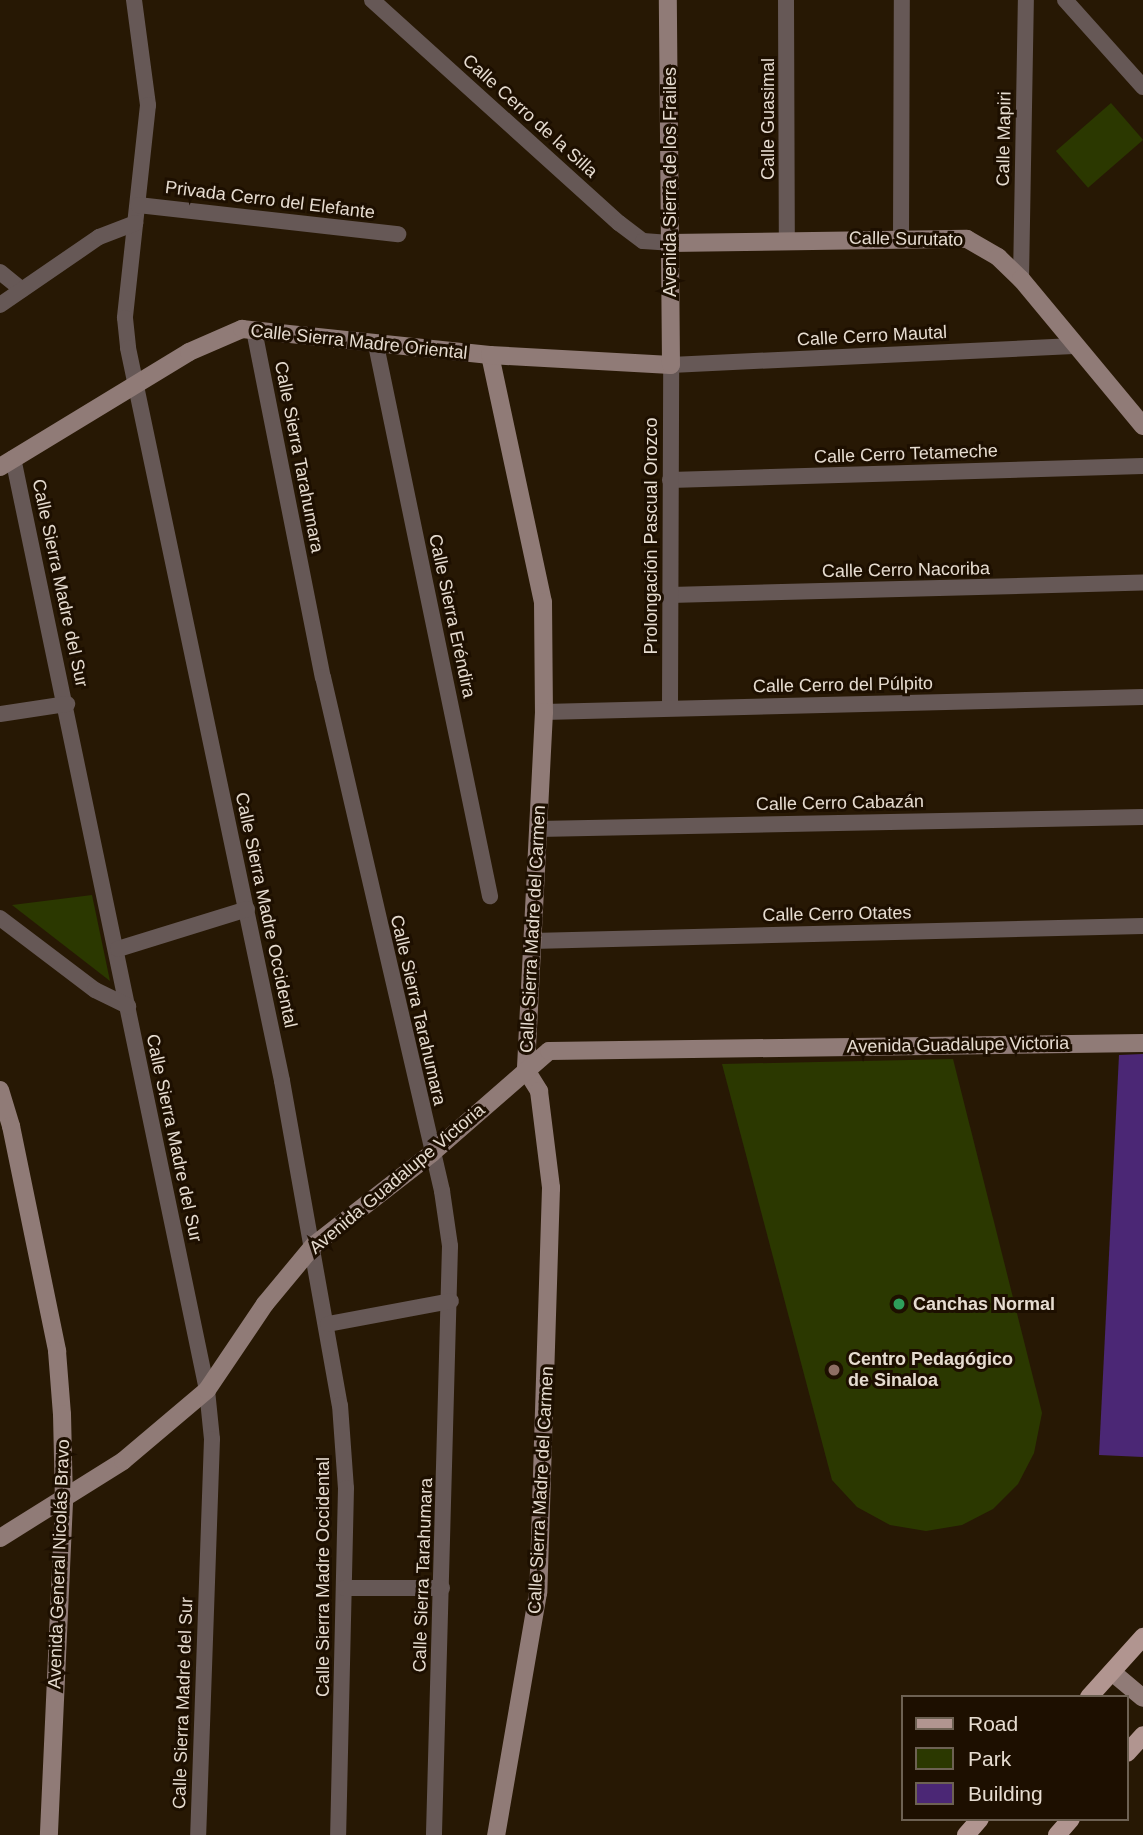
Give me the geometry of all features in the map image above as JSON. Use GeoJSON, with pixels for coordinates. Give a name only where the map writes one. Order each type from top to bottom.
{"type":"FeatureCollection","features":[{"type":"Feature","properties":{"kind":"main road"},"geometry":{"type":"LineString","coordinates":[[1091,1695],[1143,1637]]}},
{"type":"Feature","properties":{"kind":"main road"},"geometry":{"type":"LineString","coordinates":[[1129,1751],[1143,1735]]}},
{"type":"Feature","properties":{"kind":"main road"},"geometry":{"type":"LineString","coordinates":[[966,1835],[978,1821]]}},
{"type":"Feature","properties":{"kind":"main road"},"geometry":{"type":"LineString","coordinates":[[1057,1835],[1068,1821]]}},
{"type":"Feature","properties":{"kind":"street","name":"Calle Sierra Madre Occidental"},"geometry":{"type":"LineString","coordinates":[[134,0],[148,105],[125,318],[247,909],[328,1324],[346,1488],[338,1835]]}},
{"type":"Feature","properties":{"kind":"street","name":"Calle Cerro de la Silla"},"geometry":{"type":"LineString","coordinates":[[372,0],[619,223],[643,241],[670,243]]}},
{"type":"Feature","properties":{"kind":"street","name":"Avenida Sierra de los Frailes"},"geometry":{"type":"LineString","coordinates":[[668,0],[671,365]]}},
{"type":"Feature","properties":{"kind":"street","name":"Calle Guasimal"},"geometry":{"type":"LineString","coordinates":[[786,0],[787,239]]}},
{"type":"Feature","properties":{"kind":"street"},"geometry":{"type":"LineString","coordinates":[[901,237],[902,0]]}},
{"type":"Feature","properties":{"kind":"street","name":"Calle Mapiri"},"geometry":{"type":"LineString","coordinates":[[1021,279],[1026,0]]}},
{"type":"Feature","properties":{"kind":"street"},"geometry":{"type":"LineString","coordinates":[[1065,0],[1143,87]]}},
{"type":"Feature","properties":{"kind":"street","name":"Privada Cerro del Elefante"},"geometry":{"type":"LineString","coordinates":[[138,205],[397,234]]}},
{"type":"Feature","properties":{"kind":"street"},"geometry":{"type":"LineString","coordinates":[[0,305],[99,237],[135,223]]}},
{"type":"Feature","properties":{"kind":"street","name":"Calle Surutato"},"geometry":{"type":"LineString","coordinates":[[670,243],[901,237],[967,239],[998,257],[1021,279],[1143,426]]}},
{"type":"Feature","properties":{"kind":"street"},"geometry":{"type":"LineString","coordinates":[[0,272],[22,290]]}},
{"type":"Feature","properties":{"kind":"street","name":"Calle Sierra Madre Oriental"},"geometry":{"type":"LineString","coordinates":[[7,462],[223,334],[254,330],[490,355],[671,365]]}},
{"type":"Feature","properties":{"kind":"street","name":"Calle Sierra Tarahumara"},"geometry":{"type":"LineString","coordinates":[[254,330],[323,677],[432,1153],[450,1246],[452,1301],[435,1835]]}},
{"type":"Feature","properties":{"kind":"street","name":"Calle Sierra Eréndira"},"geometry":{"type":"LineString","coordinates":[[376,345],[490,896]]}},
{"type":"Feature","properties":{"kind":"street","name":"Calle Cerro Mautal"},"geometry":{"type":"LineString","coordinates":[[671,365],[1074,346]]}},
{"type":"Feature","properties":{"kind":"street","name":"Calle Sierra Madre del Carmen"},"geometry":{"type":"LineString","coordinates":[[490,355],[543,602],[544,712],[526,1070],[539,1091],[547,1128],[550,1306],[538,1593],[496,1835]]}},
{"type":"Feature","properties":{"kind":"street","name":"Prolongación Pascual Orozco"},"geometry":{"type":"LineString","coordinates":[[670,708],[671,365]]}},
{"type":"Feature","properties":{"kind":"street","name":"Calle Sierra Madre del Sur"},"geometry":{"type":"LineString","coordinates":[[7,462],[67,704],[207,1390],[212,1439],[198,1835]]}},
{"type":"Feature","properties":{"kind":"street","name":"Calle Cerro Tetameche"},"geometry":{"type":"LineString","coordinates":[[670,480],[1143,466]]}},
{"type":"Feature","properties":{"kind":"street","name":"Calle Cerro Nacoriba"},"geometry":{"type":"LineString","coordinates":[[670,596],[1143,583]]}},
{"type":"Feature","properties":{"kind":"street","name":"Calle Cerro del Púlpito"},"geometry":{"type":"LineString","coordinates":[[544,712],[1143,697]]}},
{"type":"Feature","properties":{"kind":"street"},"geometry":{"type":"LineString","coordinates":[[0,714],[67,704]]}},
{"type":"Feature","properties":{"kind":"street","name":"Calle Cerro Cabazán"},"geometry":{"type":"LineString","coordinates":[[538,829],[1143,817]]}},
{"type":"Feature","properties":{"kind":"street"},"geometry":{"type":"LineString","coordinates":[[118,949],[247,909]]}},
{"type":"Feature","properties":{"kind":"street"},"geometry":{"type":"LineString","coordinates":[[0,918],[95,990],[128,1006]]}},
{"type":"Feature","properties":{"kind":"street","name":"Calle Cerro Otates"},"geometry":{"type":"LineString","coordinates":[[532,941],[1143,926]]}},
{"type":"Feature","properties":{"kind":"street","name":"Avenida Guadalupe Victoria"},"geometry":{"type":"LineString","coordinates":[[0,1538],[64,1502],[123,1461],[207,1390],[265,1304],[314,1245],[432,1153],[549,1051],[1143,1043]]}},
{"type":"Feature","properties":{"kind":"street","name":"Avenida General Nicolás Bravo"},"geometry":{"type":"LineString","coordinates":[[0,1090],[57,1351],[64,1502],[49,1835]]}},
{"type":"Feature","properties":{"kind":"street"},"geometry":{"type":"LineString","coordinates":[[328,1324],[452,1301]]}},
{"type":"Feature","properties":{"kind":"street"},"geometry":{"type":"LineString","coordinates":[[344,1588],[442,1588]]}},
{"type":"Feature","properties":{"kind":"street"},"geometry":{"type":"LineString","coordinates":[[1112,1672],[1143,1698]]}},
{"type":"Feature","properties":{"kind":"green space"},"geometry":{"type":"Polygon","coordinates":[[[1111,103],[1143,140],[1088,188],[1056,151],[1111,103]]]}},
{"type":"Feature","properties":{"kind":"green space"},"geometry":{"type":"Polygon","coordinates":[[[92,895],[110,981],[12,905],[92,895]]]}},
{"type":"Feature","properties":{"kind":"green space","name":"Canchas Normal"},"geometry":{"type":"Polygon","coordinates":[[[953,1059],[1042,1413],[1034,1453],[1018,1484],[993,1509],[962,1525],[926,1531],[890,1525],[857,1507],[832,1480],[722,1064],[953,1059]]]}},
{"type":"Feature","properties":{"kind":"building"},"geometry":{"type":"Polygon","coordinates":[[[1143,1054],[1143,1457],[1099,1455],[1119,1055],[1143,1054]]]}},
{"type":"Feature","properties":{"kind":"place","name":"Canchas Normal"},"geometry":{"type":"Point","coordinates":[899,1304]}},
{"type":"Feature","properties":{"kind":"place","name":"Centro Pedagógico de Sinaloa"},"geometry":{"type":"Point","coordinates":[834,1370]}}]}
